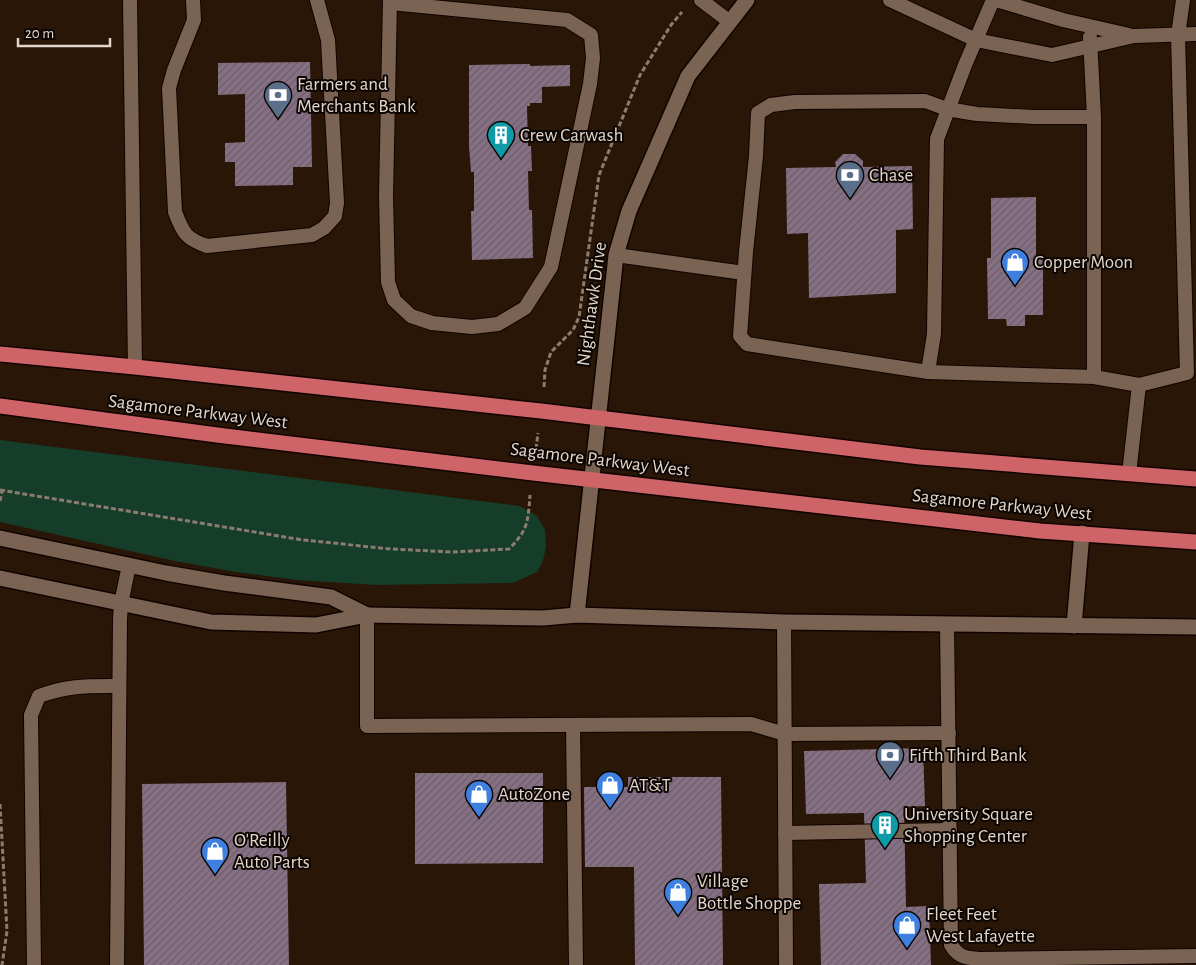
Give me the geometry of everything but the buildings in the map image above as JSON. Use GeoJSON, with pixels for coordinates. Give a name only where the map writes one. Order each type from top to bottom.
{"type":"FeatureCollection","features":[{"type":"Feature","properties":{"kind":"highway","name":"Sagamore Parkway West"},"geometry":{"type":"LineString","coordinates":[[0,354],[597,418],[920,457],[1196,479]]}},
{"type":"Feature","properties":{"kind":"highway","name":"Sagamore Parkway West"},"geometry":{"type":"LineString","coordinates":[[0,406],[217,435],[1040,531],[1196,542]]}},
{"type":"Feature","properties":{"kind":"street","name":"Nighthawk Drive"},"geometry":{"type":"LineString","coordinates":[[577,615],[616,255],[629,211],[688,76],[747,0]]}},
{"type":"Feature","properties":{"kind":"street"},"geometry":{"type":"LineString","coordinates":[[1074,626],[1082,533]]}},
{"type":"Feature","properties":{"kind":"street"},"geometry":{"type":"LineString","coordinates":[[0,538],[224,583],[331,597],[366,615]]}},
{"type":"Feature","properties":{"kind":"street"},"geometry":{"type":"LineString","coordinates":[[0,578],[211,622],[316,625],[366,615],[543,618],[577,615],[784,622],[1196,627]]}},
{"type":"Feature","properties":{"kind":"lane"},"geometry":{"type":"LineString","coordinates":[[130,0],[135,367]]}},
{"type":"Feature","properties":{"kind":"lane"},"geometry":{"type":"LineString","coordinates":[[193,0],[194,20],[174,70],[169,88],[175,212],[181,228],[192,241],[207,246],[312,235],[324,228],[335,216],[328,40],[317,0]]}},
{"type":"Feature","properties":{"kind":"lane"},"geometry":{"type":"LineString","coordinates":[[702,0],[730,22]]}},
{"type":"Feature","properties":{"kind":"lane"},"geometry":{"type":"LineString","coordinates":[[890,0],[976,40],[1052,55],[1134,36],[1196,34]]}},
{"type":"Feature","properties":{"kind":"lane"},"geometry":{"type":"LineString","coordinates":[[928,372],[934,334],[937,139],[947,109],[995,0],[1090,27],[1134,36]]}},
{"type":"Feature","properties":{"kind":"lane"},"geometry":{"type":"LineString","coordinates":[[1094,117],[987,114],[947,109],[925,100],[795,102],[771,105],[758,113],[740,336],[747,344],[928,372],[1094,377],[1138,385],[1192,372],[1178,35],[1183,0]]}},
{"type":"Feature","properties":{"kind":"lane"},"geometry":{"type":"LineString","coordinates":[[390,1],[567,20],[591,35],[593,58],[590,84],[552,267],[525,308],[498,324],[472,327],[432,323],[411,316],[394,300],[388,282],[386,196],[390,1]]}},
{"type":"Feature","properties":{"kind":"lane"},"geometry":{"type":"LineString","coordinates":[[1090,27],[1094,117],[1094,377]]}},
{"type":"Feature","properties":{"kind":"lane"},"geometry":{"type":"LineString","coordinates":[[616,255],[744,272]]}},
{"type":"Feature","properties":{"kind":"lane"},"geometry":{"type":"LineString","coordinates":[[1129,474],[1138,385]]}},
{"type":"Feature","properties":{"kind":"lane"},"geometry":{"type":"LineString","coordinates":[[118,965],[121,604],[129,565]]}},
{"type":"Feature","properties":{"kind":"lane"},"geometry":{"type":"LineString","coordinates":[[366,615],[367,726],[751,724],[784,734],[949,733]]}},
{"type":"Feature","properties":{"kind":"lane"},"geometry":{"type":"LineString","coordinates":[[784,622],[786,965]]}},
{"type":"Feature","properties":{"kind":"lane"},"geometry":{"type":"LineString","coordinates":[[947,625],[951,945],[956,953],[968,958],[1196,956]]}},
{"type":"Feature","properties":{"kind":"lane"},"geometry":{"type":"LineString","coordinates":[[34,965],[31,715],[39,696],[58,689],[80,686],[119,686]]}},
{"type":"Feature","properties":{"kind":"lane"},"geometry":{"type":"LineString","coordinates":[[573,725],[576,965]]}},
{"type":"Feature","properties":{"kind":"lane"},"geometry":{"type":"LineString","coordinates":[[785,833],[950,830]]}},
{"type":"Feature","properties":{"kind":"path"},"geometry":{"type":"LineString","coordinates":[[0,501],[2,491]]}},
{"type":"Feature","properties":{"kind":"path"},"geometry":{"type":"LineString","coordinates":[[0,804],[7,931],[2,965]]}},
{"type":"Feature","properties":{"kind":"green space"},"geometry":{"type":"Polygon","coordinates":[[[0,440],[520,506],[537,516],[545,530],[546,547],[543,561],[537,572],[513,583],[376,585],[297,580],[175,561],[0,522],[0,440]]]}},
{"type":"Feature","properties":{"kind":"place","name":"Farmers and Merchants Bank"},"geometry":{"type":"Point","coordinates":[278,119]}},
{"type":"Feature","properties":{"kind":"place","name":"Crew Carwash"},"geometry":{"type":"Point","coordinates":[501,159]}},
{"type":"Feature","properties":{"kind":"place","name":"Chase"},"geometry":{"type":"Point","coordinates":[850,199]}},
{"type":"Feature","properties":{"kind":"place","name":"Copper Moon"},"geometry":{"type":"Point","coordinates":[1015,286]}},
{"type":"Feature","properties":{"kind":"place","name":"Fifth Third Bank"},"geometry":{"type":"Point","coordinates":[890,779]}},
{"type":"Feature","properties":{"kind":"place","name":"AT&T"},"geometry":{"type":"Point","coordinates":[610,809]}},
{"type":"Feature","properties":{"kind":"place","name":"AutoZone"},"geometry":{"type":"Point","coordinates":[479,818]}},
{"type":"Feature","properties":{"kind":"place","name":"University Square Shopping Center"},"geometry":{"type":"Point","coordinates":[885,849]}},
{"type":"Feature","properties":{"kind":"place","name":"O'Reilly Auto Parts"},"geometry":{"type":"Point","coordinates":[215,875]}},
{"type":"Feature","properties":{"kind":"place","name":"Village Bottle Shoppe"},"geometry":{"type":"Point","coordinates":[678,916]}},
{"type":"Feature","properties":{"kind":"place","name":"Fleet Feet West Lafayette"},"geometry":{"type":"Point","coordinates":[907,949]}}]}
